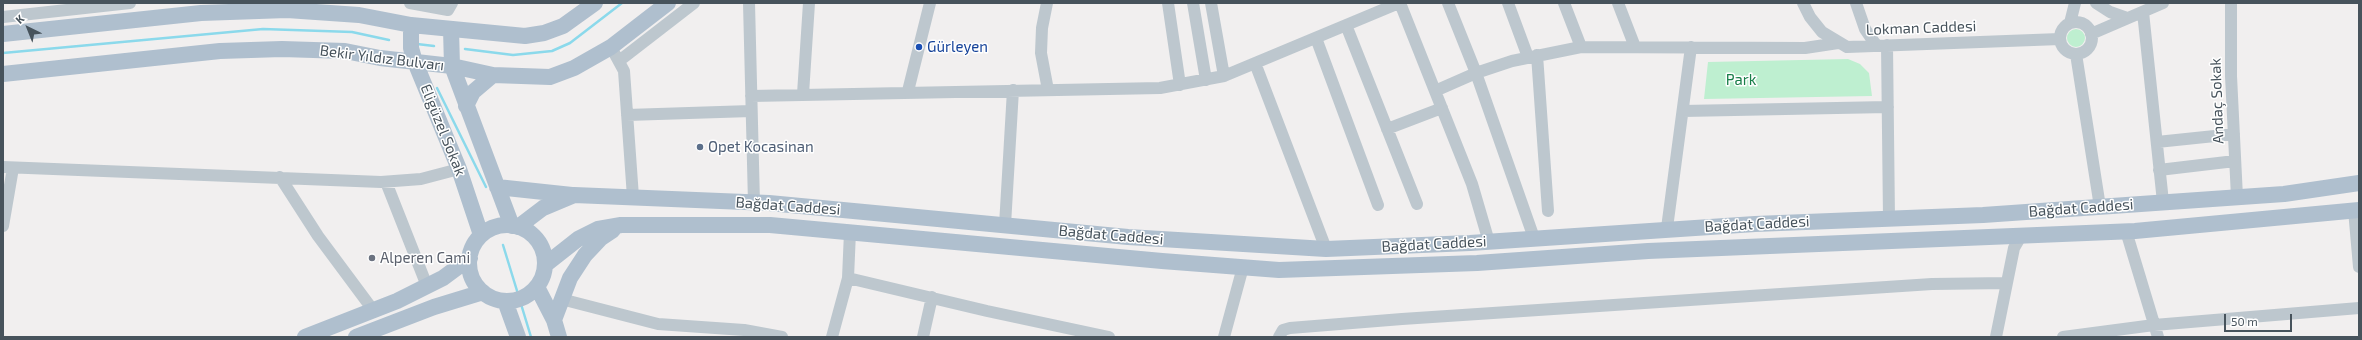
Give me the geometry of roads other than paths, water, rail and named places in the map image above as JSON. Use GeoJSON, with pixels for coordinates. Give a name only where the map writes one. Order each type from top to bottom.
{"type":"FeatureCollection","features":[{"type":"Feature","properties":{"kind":"main road"},"geometry":{"type":"LineString","coordinates":[[3,34],[175,16],[265,10],[345,13],[411,25],[515,36],[535,35],[564,26],[595,3]]}},
{"type":"Feature","properties":{"kind":"main road","name":"Bekir Yıldız Bulvarı"},"geometry":{"type":"LineString","coordinates":[[3,74],[220,51],[252,49],[345,51],[380,58],[452,66],[493,75],[550,77],[574,68],[610,47],[668,3]]}},
{"type":"Feature","properties":{"kind":"main road","name":"Eligüzel Sokak"},"geometry":{"type":"LineString","coordinates":[[411,25],[411,48],[415,62],[460,169],[481,235]]}},
{"type":"Feature","properties":{"kind":"main road","name":"Eligüzel Sokak"},"geometry":{"type":"LineString","coordinates":[[451,29],[452,66],[497,187],[515,227]]}},
{"type":"Feature","properties":{"kind":"main road"},"geometry":{"type":"LineString","coordinates":[[466,106],[473,92],[493,75]]}},
{"type":"Feature","properties":{"kind":"main road","name":"Bağdat Caddesi"},"geometry":{"type":"LineString","coordinates":[[515,227],[543,208],[574,195],[754,202],[1128,237],[1326,249],[1489,242],[1667,228],[1983,215],[2284,194],[2359,183]]}},
{"type":"Feature","properties":{"kind":"main road"},"geometry":{"type":"LineString","coordinates":[[497,187],[574,195]]}},
{"type":"Feature","properties":{"kind":"main road","name":"Bağdat Caddesi"},"geometry":{"type":"LineString","coordinates":[[545,265],[578,238],[598,229],[621,225],[770,225],[1279,270],[1478,263],[1656,250],[2126,231],[2357,210]]}},
{"type":"Feature","properties":{"kind":"main road"},"geometry":{"type":"LineString","coordinates":[[505,225],[515,227],[530,233],[539,242],[544,253],[545,265],[543,277],[537,287],[528,295],[517,300],[505,301],[493,298],[483,292],[475,283],[470,271],[470,258],[474,246],[481,235],[492,228],[505,225]]}},
{"type":"Feature","properties":{"kind":"main road"},"geometry":{"type":"LineString","coordinates":[[554,320],[570,278],[585,255],[600,238],[621,225]]}},
{"type":"Feature","properties":{"kind":"main road"},"geometry":{"type":"LineString","coordinates":[[305,337],[373,310],[427,286],[443,278],[470,258]]}},
{"type":"Feature","properties":{"kind":"main road"},"geometry":{"type":"LineString","coordinates":[[537,287],[554,320],[558,337]]}},
{"type":"Feature","properties":{"kind":"main road"},"geometry":{"type":"LineString","coordinates":[[356,337],[434,307],[483,292]]}},
{"type":"Feature","properties":{"kind":"main road"},"geometry":{"type":"LineString","coordinates":[[505,301],[518,337]]}},
{"type":"Feature","properties":{"kind":"street"},"geometry":{"type":"LineString","coordinates":[[3,17],[130,3]]}},
{"type":"Feature","properties":{"kind":"street"},"geometry":{"type":"LineString","coordinates":[[410,3],[450,7],[451,29]]}},
{"type":"Feature","properties":{"kind":"street"},"geometry":{"type":"LineString","coordinates":[[619,61],[694,3]]}},
{"type":"Feature","properties":{"kind":"street"},"geometry":{"type":"LineString","coordinates":[[750,3],[754,202]]}},
{"type":"Feature","properties":{"kind":"street"},"geometry":{"type":"LineString","coordinates":[[803,94],[810,3]]}},
{"type":"Feature","properties":{"kind":"street"},"geometry":{"type":"LineString","coordinates":[[908,91],[930,3]]}},
{"type":"Feature","properties":{"kind":"street"},"geometry":{"type":"LineString","coordinates":[[1047,3],[1042,28],[1041,47],[1042,66],[1048,90]]}},
{"type":"Feature","properties":{"kind":"street"},"geometry":{"type":"LineString","coordinates":[[1168,3],[1180,84]]}},
{"type":"Feature","properties":{"kind":"street"},"geometry":{"type":"LineString","coordinates":[[1193,3],[1206,80]]}},
{"type":"Feature","properties":{"kind":"street"},"geometry":{"type":"LineString","coordinates":[[1211,3],[1224,76]]}},
{"type":"Feature","properties":{"kind":"street"},"geometry":{"type":"LineString","coordinates":[[751,96],[908,91],[1160,88],[1224,76],[1399,3],[1472,184],[1489,242]]}},
{"type":"Feature","properties":{"kind":"street"},"geometry":{"type":"LineString","coordinates":[[1448,3],[1476,73],[1534,238]]}},
{"type":"Feature","properties":{"kind":"street"},"geometry":{"type":"LineString","coordinates":[[1508,3],[1533,56],[1548,211]]}},
{"type":"Feature","properties":{"kind":"street"},"geometry":{"type":"LineString","coordinates":[[1564,3],[1581,47]]}},
{"type":"Feature","properties":{"kind":"street"},"geometry":{"type":"LineString","coordinates":[[1618,3],[1635,47]]}},
{"type":"Feature","properties":{"kind":"street","name":"Lokman Caddesi"},"geometry":{"type":"LineString","coordinates":[[1803,3],[1816,25],[1838,43],[1847,47],[2060,40]]}},
{"type":"Feature","properties":{"kind":"street"},"geometry":{"type":"LineString","coordinates":[[1856,3],[1865,29],[1881,45],[1888,107],[1889,219]]}},
{"type":"Feature","properties":{"kind":"street"},"geometry":{"type":"LineString","coordinates":[[2075,3],[2070,23],[2063,29],[2060,40],[2065,50],[2076,54],[2082,53],[2089,47],[2091,34],[2083,24],[2082,3]]}},
{"type":"Feature","properties":{"kind":"street"},"geometry":{"type":"LineString","coordinates":[[2096,3],[2110,12],[2128,18]]}},
{"type":"Feature","properties":{"kind":"street"},"geometry":{"type":"LineString","coordinates":[[2091,34],[2163,3]]}},
{"type":"Feature","properties":{"kind":"street","name":"Andaç Sokak"},"geometry":{"type":"LineString","coordinates":[[2231,3],[2237,197]]}},
{"type":"Feature","properties":{"kind":"street"},"geometry":{"type":"LineString","coordinates":[[2143,12],[2163,202]]}},
{"type":"Feature","properties":{"kind":"street"},"geometry":{"type":"LineString","coordinates":[[2070,23],[2083,24]]}},
{"type":"Feature","properties":{"kind":"street"},"geometry":{"type":"LineString","coordinates":[[1346,25],[1417,204]]}},
{"type":"Feature","properties":{"kind":"street"},"geometry":{"type":"LineString","coordinates":[[1316,38],[1378,205]]}},
{"type":"Feature","properties":{"kind":"street"},"geometry":{"type":"LineString","coordinates":[[1435,91],[1476,73],[1533,56],[1581,47],[1805,48],[1838,43]]}},
{"type":"Feature","properties":{"kind":"street"},"geometry":{"type":"LineString","coordinates":[[610,47],[624,71],[633,197]]}},
{"type":"Feature","properties":{"kind":"street"},"geometry":{"type":"LineString","coordinates":[[1667,228],[1691,47]]}},
{"type":"Feature","properties":{"kind":"street"},"geometry":{"type":"LineString","coordinates":[[2076,54],[2100,207]]}},
{"type":"Feature","properties":{"kind":"street"},"geometry":{"type":"LineString","coordinates":[[1255,63],[1326,249]]}},
{"type":"Feature","properties":{"kind":"street"},"geometry":{"type":"LineString","coordinates":[[1005,225],[1013,90]]}},
{"type":"Feature","properties":{"kind":"street"},"geometry":{"type":"LineString","coordinates":[[1683,111],[1888,107]]}},
{"type":"Feature","properties":{"kind":"street"},"geometry":{"type":"LineString","coordinates":[[1387,129],[1442,108]]}},
{"type":"Feature","properties":{"kind":"street"},"geometry":{"type":"LineString","coordinates":[[627,115],[751,111]]}},
{"type":"Feature","properties":{"kind":"street"},"geometry":{"type":"LineString","coordinates":[[2157,142],[2234,134]]}},
{"type":"Feature","properties":{"kind":"street"},"geometry":{"type":"LineString","coordinates":[[2159,170],[2235,161]]}},
{"type":"Feature","properties":{"kind":"street"},"geometry":{"type":"LineString","coordinates":[[3,226],[8,168],[386,182],[421,179],[460,169]]}},
{"type":"Feature","properties":{"kind":"street"},"geometry":{"type":"LineString","coordinates":[[280,178],[318,236],[373,310]]}},
{"type":"Feature","properties":{"kind":"street"},"geometry":{"type":"LineString","coordinates":[[386,182],[427,286]]}},
{"type":"Feature","properties":{"kind":"street"},"geometry":{"type":"LineString","coordinates":[[2357,210],[2359,267]]}},
{"type":"Feature","properties":{"kind":"street"},"geometry":{"type":"LineString","coordinates":[[2126,231],[2158,337]]}},
{"type":"Feature","properties":{"kind":"street"},"geometry":{"type":"LineString","coordinates":[[832,337],[848,278],[850,232]]}},
{"type":"Feature","properties":{"kind":"street"},"geometry":{"type":"LineString","coordinates":[[1996,337],[2014,248],[2021,236]]}},
{"type":"Feature","properties":{"kind":"street"},"geometry":{"type":"LineString","coordinates":[[1224,337],[1243,267]]}},
{"type":"Feature","properties":{"kind":"street"},"geometry":{"type":"LineString","coordinates":[[848,278],[987,311],[1109,337]]}},
{"type":"Feature","properties":{"kind":"street"},"geometry":{"type":"LineString","coordinates":[[1279,337],[1283,330],[1290,328],[1402,319],[1932,284],[2007,283]]}},
{"type":"Feature","properties":{"kind":"street"},"geometry":{"type":"LineString","coordinates":[[923,337],[932,297]]}},
{"type":"Feature","properties":{"kind":"street"},"geometry":{"type":"LineString","coordinates":[[561,299],[658,324],[744,330],[782,337]]}},
{"type":"Feature","properties":{"kind":"street"},"geometry":{"type":"LineString","coordinates":[[2063,337],[2154,325],[2359,308]]}},
{"type":"Feature","properties":{"kind":"waterway"},"geometry":{"type":"LineString","coordinates":[[465,49],[513,55],[552,51],[570,43],[622,3]]}},
{"type":"Feature","properties":{"kind":"waterway"},"geometry":{"type":"LineString","coordinates":[[3,53],[263,29],[352,32],[389,40]]}},
{"type":"Feature","properties":{"kind":"waterway"},"geometry":{"type":"LineString","coordinates":[[417,44],[434,46]]}},
{"type":"Feature","properties":{"kind":"waterway"},"geometry":{"type":"LineString","coordinates":[[437,88],[486,187]]}},
{"type":"Feature","properties":{"kind":"waterway"},"geometry":{"type":"LineString","coordinates":[[503,245],[518,294]]}},
{"type":"Feature","properties":{"kind":"waterway"},"geometry":{"type":"LineString","coordinates":[[521,304],[531,337]]}},
{"type":"Feature","properties":{"kind":"place","name":"Gürleyen"},"geometry":{"type":"Point","coordinates":[919,47]}},
{"type":"Feature","properties":{"kind":"place","name":"Opet Kocasinan"},"geometry":{"type":"Point","coordinates":[700,147]}},
{"type":"Feature","properties":{"kind":"place","name":"Alperen Cami"},"geometry":{"type":"Point","coordinates":[372,258]}},
{"type":"Feature","properties":{"kind":"park label","name":"Park"},"geometry":{"type":"Point","coordinates":[1741,80]}}]}
